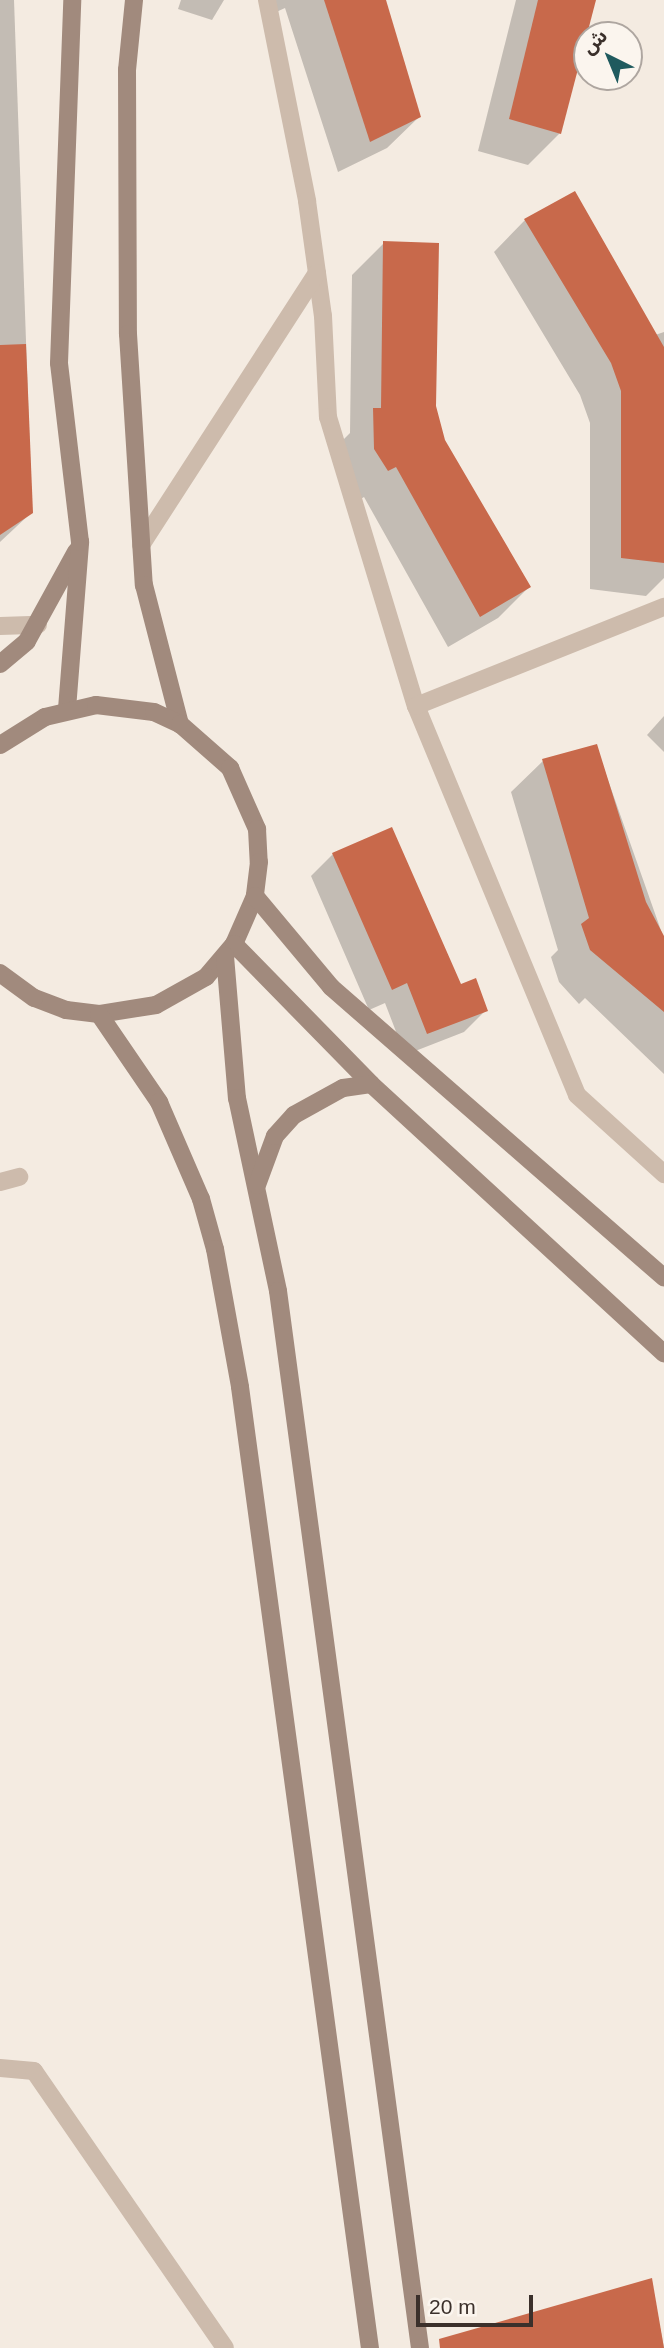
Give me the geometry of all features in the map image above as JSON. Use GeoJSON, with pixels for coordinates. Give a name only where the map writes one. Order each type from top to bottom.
{"type":"FeatureCollection","features":[{"type":"Feature","properties":{"kind":"main road"},"geometry":{"type":"LineString","coordinates":[[67,709],[80,542],[60,363],[72,0]]}},
{"type":"Feature","properties":{"kind":"main road"},"geometry":{"type":"LineString","coordinates":[[134,0],[127,70],[128,334],[144,585],[180,724]]}},
{"type":"Feature","properties":{"kind":"main road"},"geometry":{"type":"LineString","coordinates":[[0,664],[38,625],[80,542]]}},
{"type":"Feature","properties":{"kind":"main road"},"geometry":{"type":"LineString","coordinates":[[0,746],[67,709],[126,706],[180,724],[215,751],[247,797],[257,829],[255,896],[230,950],[182,993],[146,1008],[99,1014],[34,998],[0,973]]}},
{"type":"Feature","properties":{"kind":"main road"},"geometry":{"type":"LineString","coordinates":[[255,896],[331,987],[664,1277]]}},
{"type":"Feature","properties":{"kind":"main road"},"geometry":{"type":"LineString","coordinates":[[230,950],[370,1084],[664,1353]]}},
{"type":"Feature","properties":{"kind":"main road"},"geometry":{"type":"LineString","coordinates":[[230,950],[237,1098],[278,1291],[420,2348]]}},
{"type":"Feature","properties":{"kind":"main road"},"geometry":{"type":"LineString","coordinates":[[99,1014],[170,1126],[215,1249],[242,1400],[370,2348]]}},
{"type":"Feature","properties":{"kind":"main road"},"geometry":{"type":"LineString","coordinates":[[256,1188],[275,1136],[294,1115],[343,1088],[370,1084]]}},
{"type":"Feature","properties":{"kind":"lane"},"geometry":{"type":"LineString","coordinates":[[267,0],[317,273],[337,453],[416,706],[578,1095],[664,1174]]}},
{"type":"Feature","properties":{"kind":"lane"},"geometry":{"type":"LineString","coordinates":[[142,545],[317,273]]}},
{"type":"Feature","properties":{"kind":"lane"},"geometry":{"type":"LineString","coordinates":[[416,706],[664,607]]}},
{"type":"Feature","properties":{"kind":"lane"},"geometry":{"type":"LineString","coordinates":[[0,626],[38,625]]}},
{"type":"Feature","properties":{"kind":"lane"},"geometry":{"type":"LineString","coordinates":[[0,1182],[19,1177]]}},
{"type":"Feature","properties":{"kind":"lane"},"geometry":{"type":"LineString","coordinates":[[0,2068],[34,2071],[225,2348]]}},
{"type":"Feature","properties":{"kind":"building"},"geometry":{"type":"Polygon","coordinates":[[[324,0],[386,0],[421,117],[370,142],[324,0]]]}},
{"type":"Feature","properties":{"kind":"building"},"geometry":{"type":"Polygon","coordinates":[[[538,0],[596,0],[591,21],[573,21],[573,88],[561,134],[509,119],[538,0]]]}},
{"type":"Feature","properties":{"kind":"building"},"geometry":{"type":"Polygon","coordinates":[[[575,191],[664,347],[664,563],[621,558],[621,391],[611,363],[524,219],[575,191]]]}},
{"type":"Feature","properties":{"kind":"building"},"geometry":{"type":"Polygon","coordinates":[[[383,241],[439,243],[436,406],[445,440],[531,587],[480,617],[396,467],[388,471],[374,449],[373,408],[381,408],[383,241]]]}},
{"type":"Feature","properties":{"kind":"building"},"geometry":{"type":"Polygon","coordinates":[[[26,344],[33,513],[0,535],[0,345],[26,344]]]}},
{"type":"Feature","properties":{"kind":"building"},"geometry":{"type":"Polygon","coordinates":[[[597,744],[646,902],[664,936],[664,1012],[590,950],[581,924],[589,918],[542,759],[597,744]]]}},
{"type":"Feature","properties":{"kind":"building"},"geometry":{"type":"Polygon","coordinates":[[[392,827],[461,984],[476,978],[488,1011],[427,1034],[407,983],[392,990],[332,853],[392,827]]]}},
{"type":"Feature","properties":{"kind":"building"},"geometry":{"type":"Polygon","coordinates":[[[652,2278],[664,2348],[440,2348],[439,2339],[652,2278]]]}}]}
